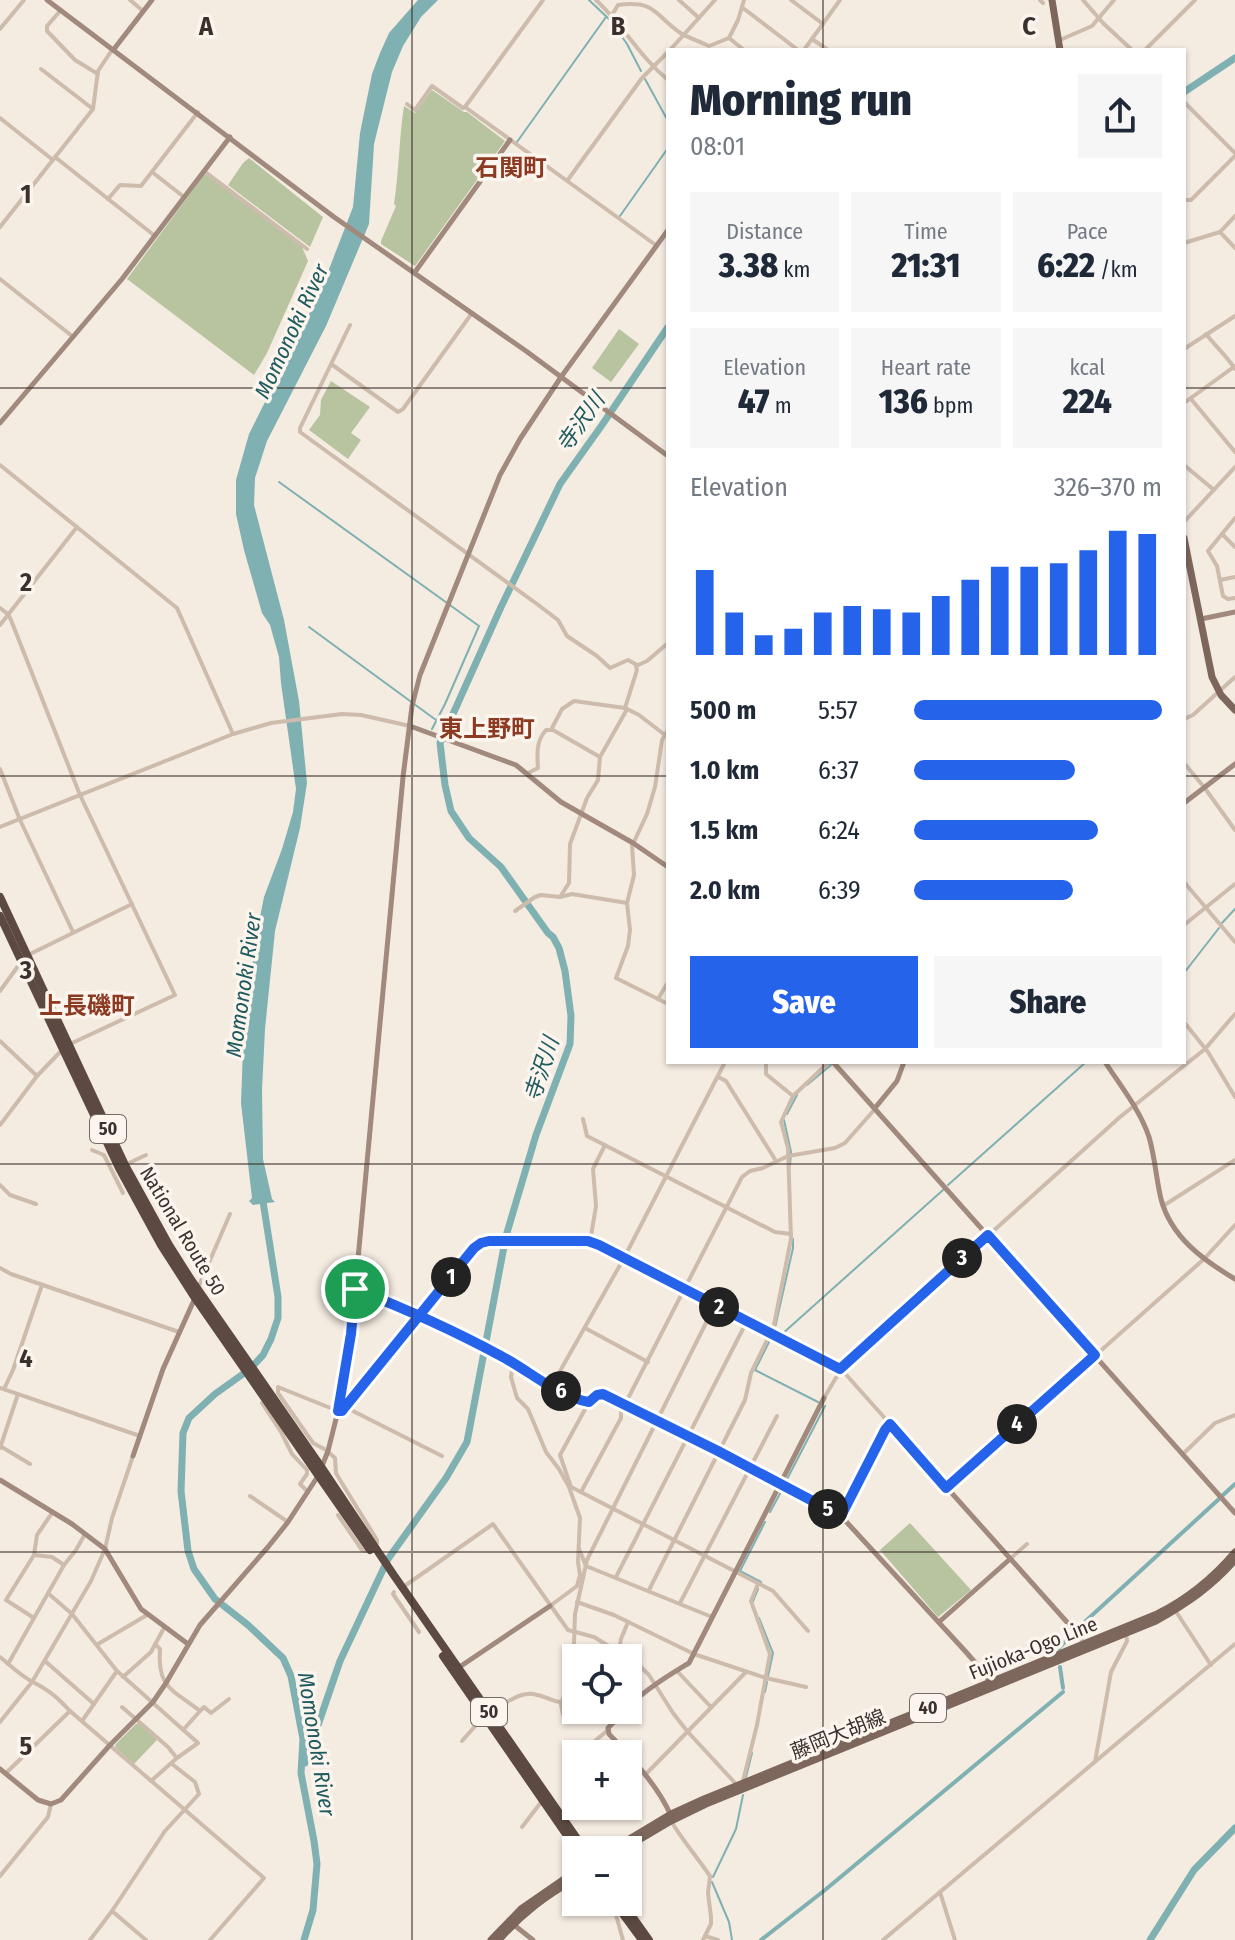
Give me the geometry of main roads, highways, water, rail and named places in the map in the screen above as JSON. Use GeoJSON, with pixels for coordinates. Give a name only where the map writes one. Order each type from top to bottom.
{"type":"FeatureCollection","features":[{"type":"Feature","properties":{"kind":"highway","name":"National Route 50"},"geometry":{"type":"LineString","coordinates":[[0,897],[24,958],[119,1168],[196,1293],[391,1577]]}},
{"type":"Feature","properties":{"kind":"highway","name":"National Route 50"},"geometry":{"type":"LineString","coordinates":[[0,916],[24,958]]}},
{"type":"Feature","properties":{"kind":"highway","name":"50"},"geometry":{"type":"LineString","coordinates":[[391,1577],[458,1669],[567,1836]]}},
{"type":"Feature","properties":{"kind":"highway","name":"50"},"geometry":{"type":"LineString","coordinates":[[391,1577],[575,1836]]}},
{"type":"Feature","properties":{"kind":"highway"},"geometry":{"type":"LineString","coordinates":[[624,1916],[642,1940]]}},
{"type":"Feature","properties":{"kind":"highway"},"geometry":{"type":"LineString","coordinates":[[632,1916],[649,1940]]}},
{"type":"Feature","properties":{"kind":"main road"},"geometry":{"type":"LineString","coordinates":[[1045,1],[1060,48]]}},
{"type":"Feature","properties":{"kind":"main road"},"geometry":{"type":"LineString","coordinates":[[1186,555],[1212,677],[1218,691],[1235,710]]}},
{"type":"Feature","properties":{"kind":"main road","name":"Fujioka-Ogo Line"},"geometry":{"type":"LineString","coordinates":[[637,1836],[740,1785],[991,1686],[1142,1621],[1172,1606],[1215,1574],[1235,1552]]}},
{"type":"Feature","properties":{"kind":"main road","name":"藤岡大胡線"},"geometry":{"type":"LineString","coordinates":[[642,1837],[671,1818],[991,1686],[1126,1634],[1175,1610],[1206,1589],[1235,1560]]}},
{"type":"Feature","properties":{"kind":"main road"},"geometry":{"type":"LineString","coordinates":[[491,1940],[521,1909],[562,1880]]}},
{"type":"Feature","properties":{"kind":"main road"},"geometry":{"type":"LineString","coordinates":[[499,1940],[538,1902],[562,1887]]}},
{"type":"Feature","properties":{"kind":"water"},"geometry":{"type":"Polygon","coordinates":[[[418,0],[438,0],[421,17],[392,72],[374,144],[369,224],[326,326],[267,441],[255,478],[254,505],[284,620],[299,701],[307,783],[300,828],[275,931],[265,1029],[263,1159],[275,1202],[253,1205],[249,1201],[252,1198],[241,1103],[243,1049],[255,942],[264,897],[293,812],[296,789],[279,657],[270,625],[262,613],[244,550],[236,514],[236,480],[249,434],[321,290],[353,207],[360,133],[372,74],[389,33],[418,0]]]}},
{"type":"Feature","properties":{"kind":"waterway"},"geometry":{"type":"LineString","coordinates":[[589,0],[611,21],[641,71]]}},
{"type":"Feature","properties":{"kind":"waterway"},"geometry":{"type":"LineString","coordinates":[[517,142],[606,17]]}},
{"type":"Feature","properties":{"kind":"waterway","name":"寺沢川"},"geometry":{"type":"LineString","coordinates":[[1186,91],[1235,58]]}},
{"type":"Feature","properties":{"kind":"waterway"},"geometry":{"type":"LineString","coordinates":[[645,79],[666,117]]}},
{"type":"Feature","properties":{"kind":"waterway"},"geometry":{"type":"LineString","coordinates":[[620,216],[666,151]]}},
{"type":"Feature","properties":{"kind":"waterway","name":"寺沢川"},"geometry":{"type":"LineString","coordinates":[[305,1763],[340,1661],[388,1559],[446,1478],[467,1442],[506,1236],[536,1135],[570,1044],[571,1016],[559,948],[501,867],[469,838],[451,811],[440,743],[560,484],[666,330]]}},
{"type":"Feature","properties":{"kind":"waterway"},"geometry":{"type":"LineString","coordinates":[[279,482],[479,626],[432,729]]}},
{"type":"Feature","properties":{"kind":"waterway"},"geometry":{"type":"LineString","coordinates":[[309,627],[436,720]]}},
{"type":"Feature","properties":{"kind":"waterway"},"geometry":{"type":"LineString","coordinates":[[1222,923],[1235,909]]}},
{"type":"Feature","properties":{"kind":"waterway"},"geometry":{"type":"LineString","coordinates":[[1186,970],[1219,928]]}},
{"type":"Feature","properties":{"kind":"waterway"},"geometry":{"type":"LineString","coordinates":[[807,1085],[830,1064]]}},
{"type":"Feature","properties":{"kind":"waterway"},"geometry":{"type":"LineString","coordinates":[[948,1185],[1084,1064]]}},
{"type":"Feature","properties":{"kind":"waterway"},"geometry":{"type":"LineString","coordinates":[[787,1114],[797,1095]]}},
{"type":"Feature","properties":{"kind":"waterway"},"geometry":{"type":"LineString","coordinates":[[784,1120],[791,1152],[790,1165]]}},
{"type":"Feature","properties":{"kind":"waterway"},"geometry":{"type":"LineString","coordinates":[[793,1239],[774,1332],[781,1335],[943,1190]]}},
{"type":"Feature","properties":{"kind":"waterway","name":"Momonoki River"},"geometry":{"type":"LineString","coordinates":[[262,1195],[278,1297],[278,1318],[263,1355],[189,1418],[183,1433],[181,1491],[188,1551],[194,1569],[215,1599],[283,1658],[291,1676],[303,1739],[301,1773],[317,1864],[313,1910],[304,1940]]}},
{"type":"Feature","properties":{"kind":"waterway"},"geometry":{"type":"LineString","coordinates":[[771,1338],[755,1370],[818,1402]]}},
{"type":"Feature","properties":{"kind":"waterway"},"geometry":{"type":"LineString","coordinates":[[785,1483],[825,1406]]}},
{"type":"Feature","properties":{"kind":"waterway"},"geometry":{"type":"LineString","coordinates":[[1222,1496],[1235,1484]]}},
{"type":"Feature","properties":{"kind":"waterway"},"geometry":{"type":"LineString","coordinates":[[770,1512],[782,1490]]}},
{"type":"Feature","properties":{"kind":"waterway"},"geometry":{"type":"LineString","coordinates":[[1059,1648],[1219,1499]]}},
{"type":"Feature","properties":{"kind":"waterway"},"geometry":{"type":"LineString","coordinates":[[761,1582],[740,1571],[765,1522]]}},
{"type":"Feature","properties":{"kind":"waterway"},"geometry":{"type":"LineString","coordinates":[[753,1601],[758,1589]]}},
{"type":"Feature","properties":{"kind":"waterway"},"geometry":{"type":"LineString","coordinates":[[759,1618],[773,1653],[768,1676]]}},
{"type":"Feature","properties":{"kind":"waterway"},"geometry":{"type":"LineString","coordinates":[[1060,1667],[1063,1688]]}},
{"type":"Feature","properties":{"kind":"waterway"},"geometry":{"type":"LineString","coordinates":[[765,1692],[767,1682]]}},
{"type":"Feature","properties":{"kind":"waterway"},"geometry":{"type":"LineString","coordinates":[[761,1940],[1063,1692]]}},
{"type":"Feature","properties":{"kind":"waterway"},"geometry":{"type":"LineString","coordinates":[[746,1777],[752,1753]]}},
{"type":"Feature","properties":{"kind":"waterway"},"geometry":{"type":"LineString","coordinates":[[713,1877],[736,1829],[743,1795]]}},
{"type":"Feature","properties":{"kind":"waterway"},"geometry":{"type":"LineString","coordinates":[[1150,1940],[1194,1870],[1235,1828]]}},
{"type":"Feature","properties":{"kind":"waterway"},"geometry":{"type":"LineString","coordinates":[[712,1882],[729,1922],[732,1940]]}},
{"type":"Feature","properties":{"kind":"district","name":"石関町"},"geometry":{"type":"Point","coordinates":[511,168]}},
{"type":"Feature","properties":{"kind":"district","name":"東上野町"},"geometry":{"type":"Point","coordinates":[487,729]}},
{"type":"Feature","properties":{"kind":"district","name":"上長磯町"},"geometry":{"type":"Point","coordinates":[87,1006]}}]}
